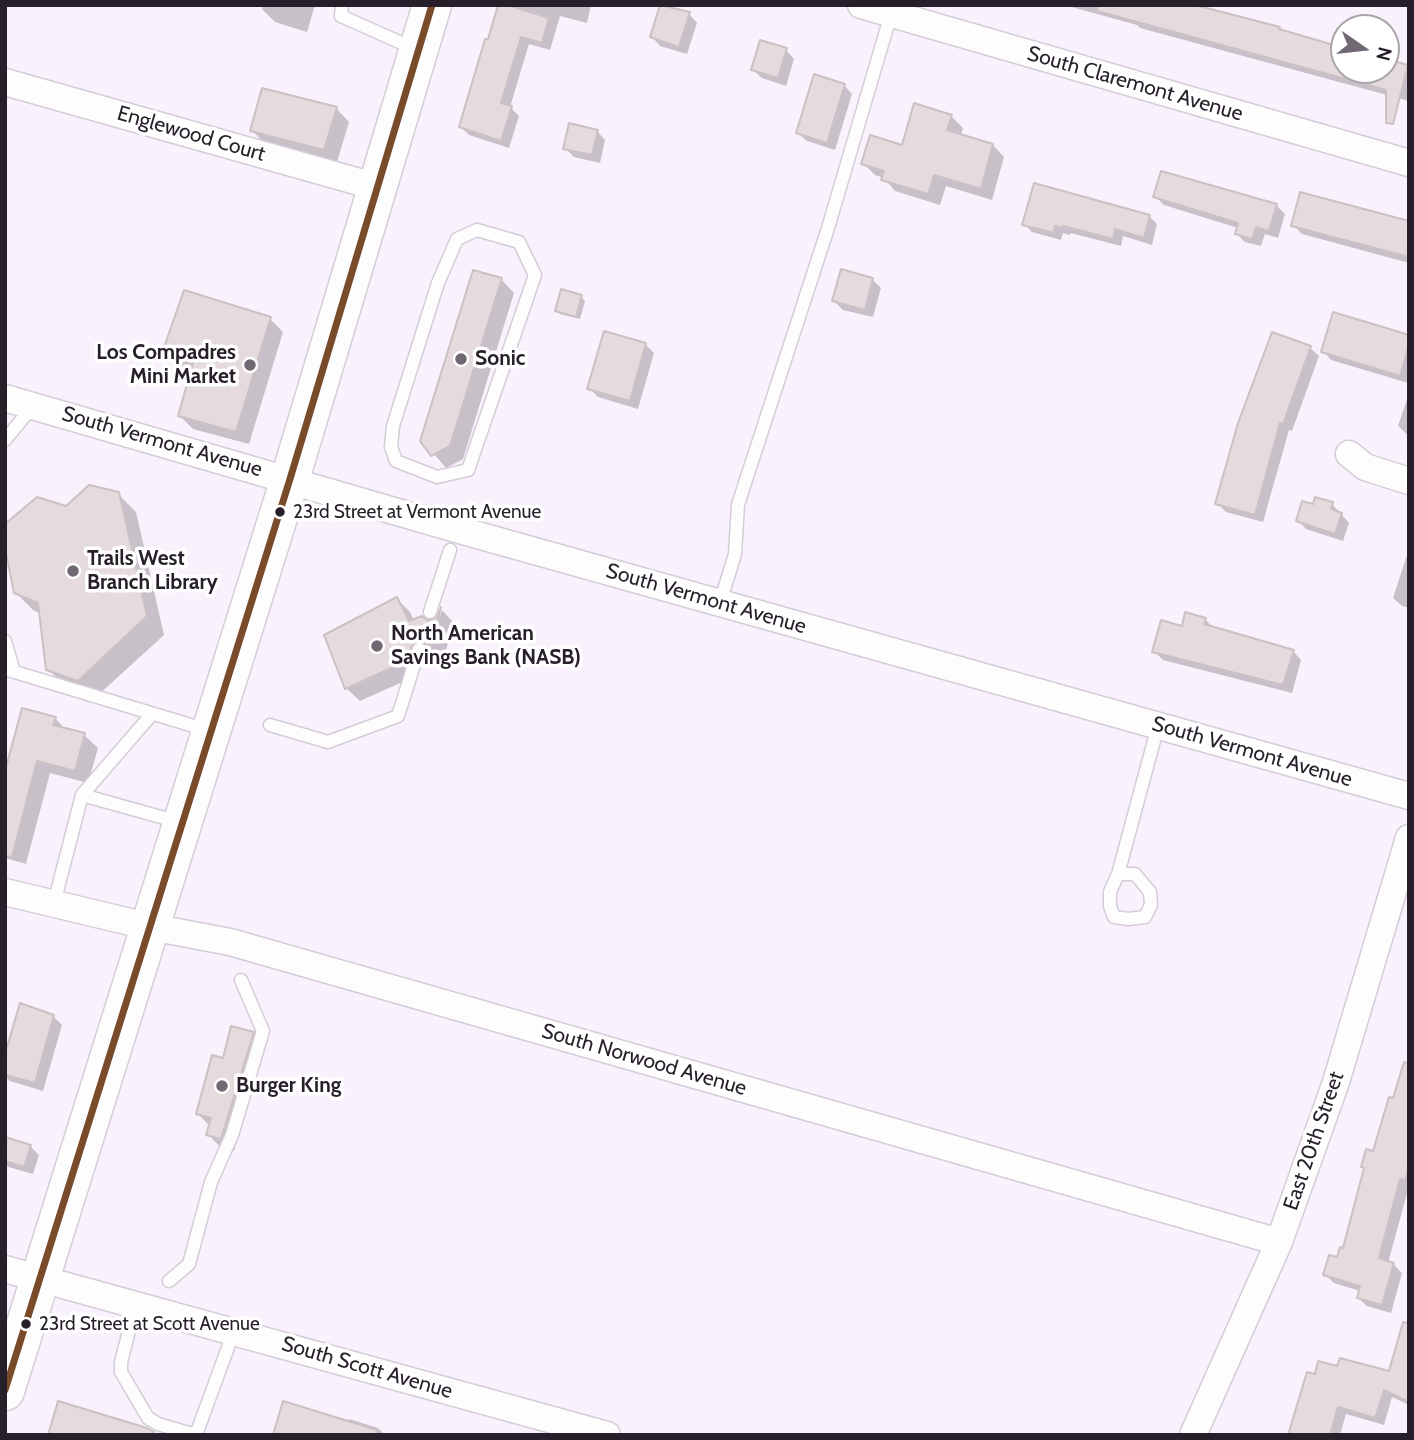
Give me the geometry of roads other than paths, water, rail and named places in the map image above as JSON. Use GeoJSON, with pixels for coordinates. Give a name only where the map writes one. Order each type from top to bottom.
{"type":"FeatureCollection","features":[{"type":"Feature","properties":{"kind":"main road"},"geometry":{"type":"LineString","coordinates":[[5,1391],[22,1273],[151,927],[290,479],[432,5]]}},
{"type":"Feature","properties":{"kind":"street","name":"South Claremont Avenue"},"geometry":{"type":"LineString","coordinates":[[862,5],[1409,163]]}},
{"type":"Feature","properties":{"kind":"street","name":"Englewood Court"},"geometry":{"type":"LineString","coordinates":[[5,82],[377,187]]}},
{"type":"Feature","properties":{"kind":"street","name":"South Vermont Avenue"},"geometry":{"type":"LineString","coordinates":[[5,398],[470,533],[1409,796]]}},
{"type":"Feature","properties":{"kind":"street"},"geometry":{"type":"LineString","coordinates":[[1349,454],[1365,467],[1409,481]]}},
{"type":"Feature","properties":{"kind":"street","name":"East 20th Street"},"geometry":{"type":"LineString","coordinates":[[1194,1435],[1279,1242],[1336,1082],[1409,838]]}},
{"type":"Feature","properties":{"kind":"street","name":"South Norwood Avenue"},"geometry":{"type":"LineString","coordinates":[[5,892],[151,927],[230,942],[1279,1242]]}},
{"type":"Feature","properties":{"kind":"street","name":"South Scott Avenue"},"geometry":{"type":"LineString","coordinates":[[22,1273],[607,1435]]}},
{"type":"Feature","properties":{"kind":"lane"},"geometry":{"type":"LineString","coordinates":[[342,5],[341,16],[418,51]]}},
{"type":"Feature","properties":{"kind":"lane"},"geometry":{"type":"LineString","coordinates":[[720,603],[736,554],[738,505],[825,240],[891,14]]}},
{"type":"Feature","properties":{"kind":"lane"},"geometry":{"type":"LineString","coordinates":[[477,230],[519,242],[535,275],[468,470],[437,477],[396,461],[391,447],[394,426],[438,283],[457,239],[477,230]]}},
{"type":"Feature","properties":{"kind":"lane"},"geometry":{"type":"LineString","coordinates":[[5,440],[33,406]]}},
{"type":"Feature","properties":{"kind":"lane"},"geometry":{"type":"LineString","coordinates":[[430,612],[450,550]]}},
{"type":"Feature","properties":{"kind":"lane"},"geometry":{"type":"LineString","coordinates":[[5,641],[10,670],[211,732]]}},
{"type":"Feature","properties":{"kind":"lane"},"geometry":{"type":"LineString","coordinates":[[270,725],[328,742],[398,716],[419,649]]}},
{"type":"Feature","properties":{"kind":"lane"},"geometry":{"type":"LineString","coordinates":[[54,904],[82,795],[152,714]]}},
{"type":"Feature","properties":{"kind":"lane"},"geometry":{"type":"LineString","coordinates":[[1118,874],[1158,726]]}},
{"type":"Feature","properties":{"kind":"lane"},"geometry":{"type":"LineString","coordinates":[[82,795],[183,823]]}},
{"type":"Feature","properties":{"kind":"lane"},"geometry":{"type":"LineString","coordinates":[[169,1282],[189,1265],[211,1182],[232,1135],[263,1031],[241,981]]}},
{"type":"Feature","properties":{"kind":"lane"},"geometry":{"type":"LineString","coordinates":[[136,1304],[121,1362],[121,1372],[148,1418],[158,1424],[192,1434],[197,1432],[234,1331]]}},
{"type":"Feature","properties":{"kind":"place","name":"Sonic"},"geometry":{"type":"Point","coordinates":[461,359]}},
{"type":"Feature","properties":{"kind":"place","name":"Los Compadres Mini Market"},"geometry":{"type":"Point","coordinates":[250,365]}},
{"type":"Feature","properties":{"kind":"place","name":"23rd Street at Vermont Avenue"},"geometry":{"type":"Point","coordinates":[280,512]}},
{"type":"Feature","properties":{"kind":"place","name":"Trails West Branch Library"},"geometry":{"type":"Point","coordinates":[73,571]}},
{"type":"Feature","properties":{"kind":"place","name":"North American Savings Bank (NASB)"},"geometry":{"type":"Point","coordinates":[377,646]}},
{"type":"Feature","properties":{"kind":"place","name":"Burger King"},"geometry":{"type":"Point","coordinates":[222,1086]}},
{"type":"Feature","properties":{"kind":"place","name":"23rd Street at Scott Avenue"},"geometry":{"type":"Point","coordinates":[26,1324]}}]}
